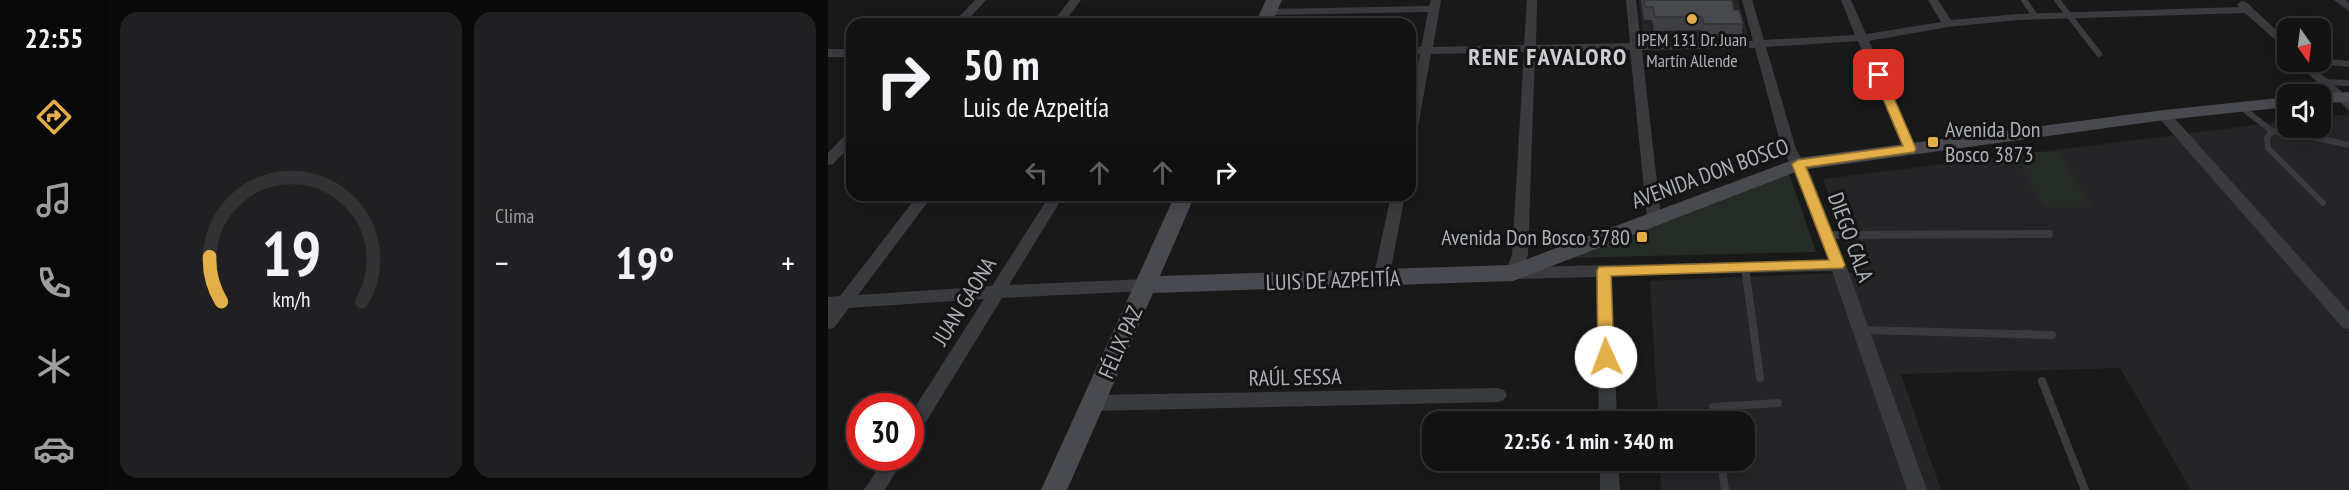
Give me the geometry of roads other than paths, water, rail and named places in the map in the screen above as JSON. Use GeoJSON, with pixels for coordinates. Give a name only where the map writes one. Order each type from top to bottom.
{"type":"FeatureCollection","features":[{"type":"Feature","properties":{"kind":"main road"},"geometry":{"type":"LineString","coordinates":[[2331,92],[2346,96]]}},
{"type":"Feature","properties":{"kind":"main road","name":"AVENIDA DON BOSCO"},"geometry":{"type":"LineString","coordinates":[[1513,273],[1798,164],[2277,103]]}},
{"type":"Feature","properties":{"kind":"main road","name":"FÉLIX PAZ"},"geometry":{"type":"LineString","coordinates":[[1054,490],[1182,201]]}},
{"type":"Feature","properties":{"kind":"main road","name":"LUIS DE AZPEITÍA"},"geometry":{"type":"LineString","coordinates":[[1145,285],[1513,273]]}},
{"type":"Feature","properties":{"kind":"street"},"geometry":{"type":"LineString","coordinates":[[964,18],[981,0]]}},
{"type":"Feature","properties":{"kind":"street"},"geometry":{"type":"LineString","coordinates":[[1062,18],[1076,0]]}},
{"type":"Feature","properties":{"kind":"street"},"geometry":{"type":"LineString","coordinates":[[1513,273],[1521,255],[1532,0]]}},
{"type":"Feature","properties":{"kind":"street"},"geometry":{"type":"LineString","coordinates":[[1630,0],[1654,218]]}},
{"type":"Feature","properties":{"kind":"street","name":"DIEGO CALA"},"geometry":{"type":"LineString","coordinates":[[1747,0],[1789,149],[1798,164],[1827,235],[1917,490]]}},
{"type":"Feature","properties":{"kind":"street"},"geometry":{"type":"LineString","coordinates":[[1846,0],[1910,149]]}},
{"type":"Feature","properties":{"kind":"street"},"geometry":{"type":"LineString","coordinates":[[1933,0],[1947,24]]}},
{"type":"Feature","properties":{"kind":"street"},"geometry":{"type":"LineString","coordinates":[[2104,0],[2115,13]]}},
{"type":"Feature","properties":{"kind":"street"},"geometry":{"type":"LineString","coordinates":[[2237,0],[2277,38]]}},
{"type":"Feature","properties":{"kind":"street"},"geometry":{"type":"LineString","coordinates":[[2339,0],[2349,8]]}},
{"type":"Feature","properties":{"kind":"street"},"geometry":{"type":"LineString","coordinates":[[1268,12],[1435,5],[1416,94]]}},
{"type":"Feature","properties":{"kind":"street"},"geometry":{"type":"LineString","coordinates":[[1416,51],[1759,44],[1863,38],[1947,24],[2035,16],[2247,10]]}},
{"type":"Feature","properties":{"kind":"street"},"geometry":{"type":"LineString","coordinates":[[828,53],[846,53]]}},
{"type":"Feature","properties":{"kind":"street"},"geometry":{"type":"LineString","coordinates":[[2164,116],[2349,323]]}},
{"type":"Feature","properties":{"kind":"street"},"geometry":{"type":"LineString","coordinates":[[828,161],[846,142]]}},
{"type":"Feature","properties":{"kind":"street"},"geometry":{"type":"LineString","coordinates":[[828,323],[836,303],[921,201]]}},
{"type":"Feature","properties":{"kind":"street","name":"JUAN GAONA"},"geometry":{"type":"LineString","coordinates":[[924,410],[1053,201]]}},
{"type":"Feature","properties":{"kind":"street"},"geometry":{"type":"LineString","coordinates":[[1381,279],[1397,201]]}},
{"type":"Feature","properties":{"kind":"street","name":"LUIS DE AZPEITÍA"},"geometry":{"type":"LineString","coordinates":[[1513,273],[1838,265]]}},
{"type":"Feature","properties":{"kind":"street"},"geometry":{"type":"LineString","coordinates":[[1604,271],[1608,411]]}},
{"type":"Feature","properties":{"kind":"street","name":"LUIS DE AZPEITÍA"},"geometry":{"type":"LineString","coordinates":[[836,303],[1145,285]]}},
{"type":"Feature","properties":{"kind":"street","name":"RAÚL SESSA"},"geometry":{"type":"LineString","coordinates":[[1093,403],[1498,395]]}},
{"type":"Feature","properties":{"kind":"street"},"geometry":{"type":"LineString","coordinates":[[874,490],[886,471]]}},
{"type":"Feature","properties":{"kind":"street"},"geometry":{"type":"LineString","coordinates":[[1609,471],[1610,490]]}},
{"type":"Feature","properties":{"kind":"lane"},"geometry":{"type":"LineString","coordinates":[[2024,0],[2035,16]]}},
{"type":"Feature","properties":{"kind":"lane"},"geometry":{"type":"LineString","coordinates":[[2057,0],[2099,54]]}},
{"type":"Feature","properties":{"kind":"lane"},"geometry":{"type":"LineString","coordinates":[[2331,62],[2349,64]]}},
{"type":"Feature","properties":{"kind":"lane"},"geometry":{"type":"LineString","coordinates":[[2241,107],[2272,131],[2292,132],[2349,145]]}},
{"type":"Feature","properties":{"kind":"lane"},"geometry":{"type":"LineString","coordinates":[[2272,131],[2267,138],[2268,148],[2323,203]]}},
{"type":"Feature","properties":{"kind":"lane"},"geometry":{"type":"LineString","coordinates":[[1827,235],[2049,234]]}},
{"type":"Feature","properties":{"kind":"lane"},"geometry":{"type":"LineString","coordinates":[[1745,267],[1760,378]]}},
{"type":"Feature","properties":{"kind":"lane"},"geometry":{"type":"LineString","coordinates":[[1861,330],[2052,335]]}},
{"type":"Feature","properties":{"kind":"lane"},"geometry":{"type":"LineString","coordinates":[[2042,381],[2085,490]]}},
{"type":"Feature","properties":{"kind":"lane"},"geometry":{"type":"LineString","coordinates":[[1714,411],[1713,407],[1778,403]]}},
{"type":"Feature","properties":{"kind":"lane"},"geometry":{"type":"LineString","coordinates":[[1722,471],[1725,490]]}},
{"type":"Feature","properties":{"kind":"place","name":"IPEM 131 Dr. Juan Martín Allende"},"geometry":{"type":"Point","coordinates":[1692,19]}},
{"type":"Feature","properties":{"kind":"place","name":"Avenida Don Bosco 3873"},"geometry":{"type":"Point","coordinates":[1933,142]}},
{"type":"Feature","properties":{"kind":"place","name":"Avenida Don Bosco 3780"},"geometry":{"type":"Point","coordinates":[1642,237]}},
{"type":"Feature","properties":{"kind":"district","name":"RENE FAVALORO"},"geometry":{"type":"Point","coordinates":[1548,56]}}]}
